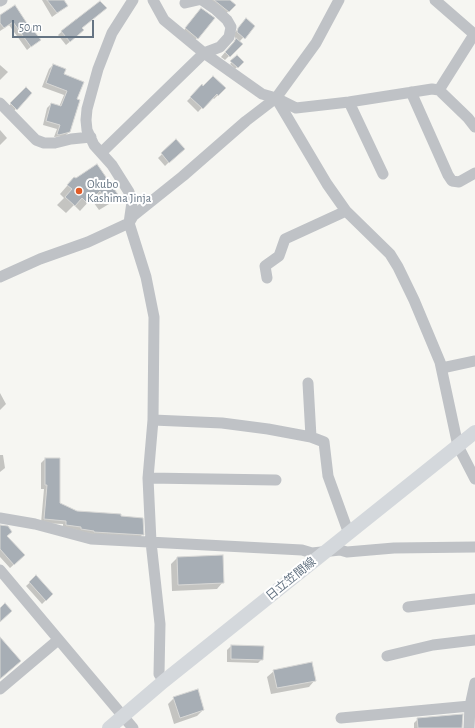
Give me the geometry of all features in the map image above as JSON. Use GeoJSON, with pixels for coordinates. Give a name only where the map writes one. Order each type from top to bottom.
{"type":"FeatureCollection","features":[{"type":"Feature","properties":{"kind":"main road","name":"日立笠間線"},"geometry":{"type":"LineString","coordinates":[[109,728],[164,681],[475,432]]}},
{"type":"Feature","properties":{"kind":"street"},"geometry":{"type":"LineString","coordinates":[[132,0],[112,33],[98,69],[87,109],[86,120],[87,130],[94,144],[112,165],[130,192],[132,202],[128,223],[146,277],[154,317],[153,420],[148,478],[151,542],[160,624],[159,674],[164,681]]}},
{"type":"Feature","properties":{"kind":"street"},"geometry":{"type":"LineString","coordinates":[[153,0],[164,20],[204,53],[262,94],[276,98],[296,108],[349,102],[432,89],[438,90],[468,118],[475,127]]}},
{"type":"Feature","properties":{"kind":"street"},"geometry":{"type":"LineString","coordinates":[[186,3],[198,0]]}},
{"type":"Feature","properties":{"kind":"street"},"geometry":{"type":"LineString","coordinates":[[101,153],[204,53],[220,47],[229,37],[231,27],[227,20],[216,9],[202,0]]}},
{"type":"Feature","properties":{"kind":"street"},"geometry":{"type":"LineString","coordinates":[[0,277],[40,259],[88,242],[128,223],[134,216],[246,121],[276,98],[316,43],[339,0]]}},
{"type":"Feature","properties":{"kind":"street"},"geometry":{"type":"LineString","coordinates":[[435,0],[474,34],[438,90]]}},
{"type":"Feature","properties":{"kind":"street"},"geometry":{"type":"LineString","coordinates":[[411,92],[452,181],[459,182],[475,173]]}},
{"type":"Feature","properties":{"kind":"street"},"geometry":{"type":"LineString","coordinates":[[276,98],[327,184],[346,211],[390,254],[394,260],[414,300],[440,362],[458,446],[475,479]]}},
{"type":"Feature","properties":{"kind":"street"},"geometry":{"type":"LineString","coordinates":[[349,102],[383,174]]}},
{"type":"Feature","properties":{"kind":"street"},"geometry":{"type":"LineString","coordinates":[[0,103],[36,140],[40,142],[55,143],[71,139],[91,137]]}},
{"type":"Feature","properties":{"kind":"street"},"geometry":{"type":"LineString","coordinates":[[112,165],[113,142]]}},
{"type":"Feature","properties":{"kind":"street"},"geometry":{"type":"LineString","coordinates":[[267,278],[265,266],[279,256],[285,239],[346,211]]}},
{"type":"Feature","properties":{"kind":"street"},"geometry":{"type":"LineString","coordinates":[[442,368],[475,360]]}},
{"type":"Feature","properties":{"kind":"street"},"geometry":{"type":"LineString","coordinates":[[308,383],[311,437]]}},
{"type":"Feature","properties":{"kind":"street"},"geometry":{"type":"LineString","coordinates":[[153,420],[222,423],[268,429],[311,437],[324,442],[328,476],[349,534]]}},
{"type":"Feature","properties":{"kind":"street"},"geometry":{"type":"LineString","coordinates":[[148,478],[276,480]]}},
{"type":"Feature","properties":{"kind":"street"},"geometry":{"type":"LineString","coordinates":[[0,518],[35,524],[91,538],[302,550],[312,553],[340,550],[347,552],[394,548],[475,547]]}},
{"type":"Feature","properties":{"kind":"street"},"geometry":{"type":"LineString","coordinates":[[0,570],[133,728]]}},
{"type":"Feature","properties":{"kind":"street"},"geometry":{"type":"LineString","coordinates":[[408,607],[475,599]]}},
{"type":"Feature","properties":{"kind":"street"},"geometry":{"type":"LineString","coordinates":[[1,687],[58,640]]}},
{"type":"Feature","properties":{"kind":"street"},"geometry":{"type":"LineString","coordinates":[[387,656],[433,644],[475,640]]}},
{"type":"Feature","properties":{"kind":"street"},"geometry":{"type":"LineString","coordinates":[[469,728],[475,683]]}},
{"type":"Feature","properties":{"kind":"street"},"geometry":{"type":"LineString","coordinates":[[341,718],[473,707]]}},
{"type":"Feature","properties":{"kind":"building"},"geometry":{"type":"Polygon","coordinates":[[[47,0],[64,0],[68,6],[57,13],[47,0]]]}},
{"type":"Feature","properties":{"kind":"building"},"geometry":{"type":"Polygon","coordinates":[[[214,0],[230,0],[236,5],[229,12],[214,0]]]}},
{"type":"Feature","properties":{"kind":"building"},"geometry":{"type":"Polygon","coordinates":[[[100,1],[107,8],[82,28],[84,30],[70,42],[61,31],[100,1]]]}},
{"type":"Feature","properties":{"kind":"building"},"geometry":{"type":"Polygon","coordinates":[[[15,5],[30,28],[31,27],[41,40],[31,47],[13,22],[4,28],[0,23],[0,15],[15,5]]]}},
{"type":"Feature","properties":{"kind":"building"},"geometry":{"type":"Polygon","coordinates":[[[201,8],[215,18],[198,39],[185,28],[201,8]]]}},
{"type":"Feature","properties":{"kind":"building"},"geometry":{"type":"Polygon","coordinates":[[[246,18],[255,26],[245,39],[237,32],[238,28],[246,18]]]}},
{"type":"Feature","properties":{"kind":"building"},"geometry":{"type":"Polygon","coordinates":[[[236,38],[243,44],[230,57],[225,52],[236,38]]]}},
{"type":"Feature","properties":{"kind":"building"},"geometry":{"type":"Polygon","coordinates":[[[237,55],[244,62],[238,68],[230,61],[237,55]]]}},
{"type":"Feature","properties":{"kind":"building"},"geometry":{"type":"Polygon","coordinates":[[[53,64],[66,69],[64,74],[84,82],[77,99],[80,100],[70,132],[59,135],[57,134],[60,125],[46,121],[51,103],[61,106],[67,91],[46,83],[53,64]]]}},
{"type":"Feature","properties":{"kind":"building"},"geometry":{"type":"Polygon","coordinates":[[[213,76],[226,88],[218,96],[217,94],[203,109],[190,97],[202,84],[203,86],[213,76]]]}},
{"type":"Feature","properties":{"kind":"building"},"geometry":{"type":"Polygon","coordinates":[[[26,87],[32,93],[17,110],[10,103],[26,87]]]}},
{"type":"Feature","properties":{"kind":"building"},"geometry":{"type":"Polygon","coordinates":[[[176,139],[185,149],[169,163],[161,153],[176,139]]]}},
{"type":"Feature","properties":{"kind":"building"},"geometry":{"type":"Polygon","coordinates":[[[97,164],[119,196],[107,203],[100,191],[88,204],[82,198],[75,206],[65,197],[72,189],[67,185],[74,177],[76,178],[97,164]]]}},
{"type":"Feature","properties":{"kind":"building"},"geometry":{"type":"Polygon","coordinates":[[[45,458],[60,458],[60,503],[77,511],[121,514],[121,516],[143,518],[144,535],[94,532],[81,529],[81,527],[66,525],[66,521],[44,519],[47,485],[45,485],[45,458]]]}},
{"type":"Feature","properties":{"kind":"building"},"geometry":{"type":"Polygon","coordinates":[[[0,525],[8,526],[12,532],[7,536],[25,555],[14,565],[0,549],[0,525]]]}},
{"type":"Feature","properties":{"kind":"building"},"geometry":{"type":"Polygon","coordinates":[[[223,555],[224,583],[178,585],[177,557],[223,555]]]}},
{"type":"Feature","properties":{"kind":"building"},"geometry":{"type":"Polygon","coordinates":[[[36,575],[53,594],[46,601],[29,582],[36,575]]]}},
{"type":"Feature","properties":{"kind":"building"},"geometry":{"type":"Polygon","coordinates":[[[5,603],[12,611],[0,622],[0,608],[5,603]]]}},
{"type":"Feature","properties":{"kind":"building"},"geometry":{"type":"Polygon","coordinates":[[[0,637],[21,661],[0,679],[0,637]]]}},
{"type":"Feature","properties":{"kind":"building"},"geometry":{"type":"Polygon","coordinates":[[[231,645],[264,646],[263,660],[231,659],[231,645]]]}},
{"type":"Feature","properties":{"kind":"building"},"geometry":{"type":"Polygon","coordinates":[[[312,662],[316,681],[277,688],[273,670],[312,662]]]}},
{"type":"Feature","properties":{"kind":"building"},"geometry":{"type":"Polygon","coordinates":[[[198,689],[204,710],[180,718],[173,697],[198,689]]]}},
{"type":"Feature","properties":{"kind":"building"},"geometry":{"type":"Polygon","coordinates":[[[463,714],[462,728],[418,728],[417,718],[463,714]]]}},
{"type":"Feature","properties":{"kind":"place","name":"Okubo Kashima Jinja"},"geometry":{"type":"Point","coordinates":[79,191]}}]}
